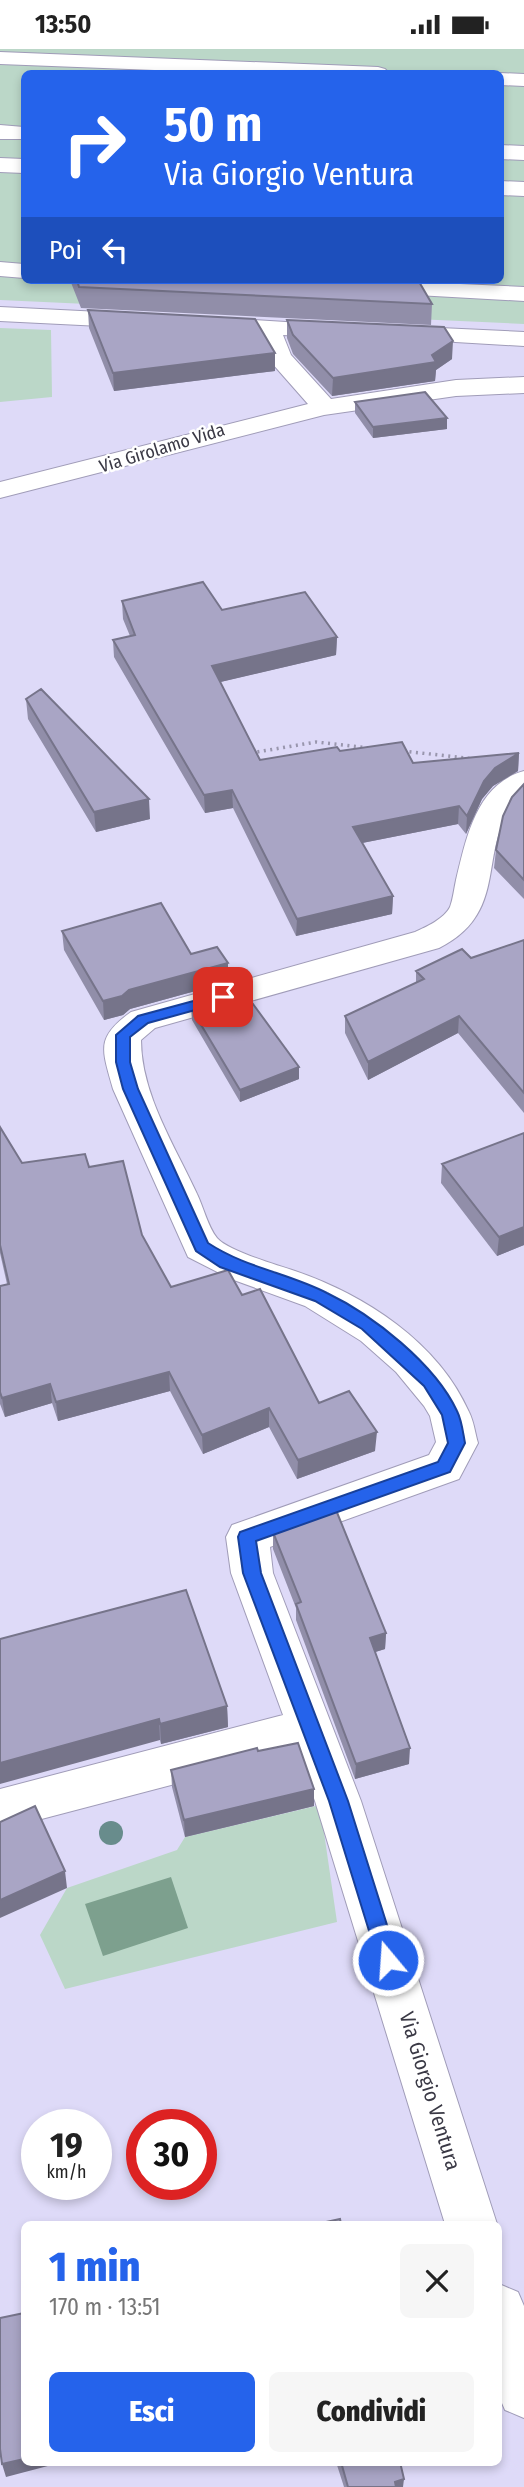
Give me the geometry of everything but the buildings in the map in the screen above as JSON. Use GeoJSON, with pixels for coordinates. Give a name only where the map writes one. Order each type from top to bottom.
{"type":"FeatureCollection","features":[{"type":"Feature","properties":{"kind":"street"},"geometry":{"type":"LineString","coordinates":[[0,58],[264,64],[340,70]]}},
{"type":"Feature","properties":{"kind":"street"},"geometry":{"type":"LineString","coordinates":[[504,79],[524,80]]}},
{"type":"Feature","properties":{"kind":"street"},"geometry":{"type":"LineString","coordinates":[[0,132],[21,133]]}},
{"type":"Feature","properties":{"kind":"street"},"geometry":{"type":"LineString","coordinates":[[504,152],[524,153]]}},
{"type":"Feature","properties":{"kind":"street"},"geometry":{"type":"LineString","coordinates":[[0,165],[21,166]]}},
{"type":"Feature","properties":{"kind":"street"},"geometry":{"type":"LineString","coordinates":[[504,188],[524,189]]}},
{"type":"Feature","properties":{"kind":"street"},"geometry":{"type":"LineString","coordinates":[[0,269],[21,271]]}},
{"type":"Feature","properties":{"kind":"street"},"geometry":{"type":"LineString","coordinates":[[348,286],[524,294]]}},
{"type":"Feature","properties":{"kind":"street"},"geometry":{"type":"LineString","coordinates":[[0,314],[160,322]]}},
{"type":"Feature","properties":{"kind":"street"},"geometry":{"type":"LineString","coordinates":[[187,323],[524,339]]}},
{"type":"Feature","properties":{"kind":"street"},"geometry":{"type":"LineString","coordinates":[[267,327],[280,357],[325,407]]}},
{"type":"Feature","properties":{"kind":"street","name":"Via Girolamo Vida"},"geometry":{"type":"LineString","coordinates":[[0,490],[90,470],[233,427],[325,407],[422,391],[524,385]]}},
{"type":"Feature","properties":{"kind":"street","name":"Via Giorgio Ventura"},"geometry":{"type":"LineString","coordinates":[[470,2221],[338,1801],[252,1573],[247,1537],[444,1467],[457,1443],[450,1414],[430,1381],[368,1325],[321,1296],[226,1263],[201,1247],[131,1089],[123,1062],[123,1035],[143,1020],[427,940],[445,931],[465,913],[480,841],[493,811],[516,785],[524,781]]}},
{"type":"Feature","properties":{"kind":"street"},"geometry":{"type":"LineString","coordinates":[[11,1806],[311,1728]]}},
{"type":"Feature","properties":{"kind":"street"},"geometry":{"type":"LineString","coordinates":[[502,2321],[524,2391]]}},
{"type":"Feature","properties":{"kind":"path"},"geometry":{"type":"LineString","coordinates":[[249,753],[316,742],[370,748]]}},
{"type":"Feature","properties":{"kind":"path"},"geometry":{"type":"LineString","coordinates":[[397,751],[478,759]]}},
{"type":"Feature","properties":{"kind":"shaded area"},"geometry":{"type":"Polygon","coordinates":[[[0,49],[524,49],[524,324],[0,300],[0,49]]]}},
{"type":"Feature","properties":{"kind":"shaded area"},"geometry":{"type":"Polygon","coordinates":[[[0,328],[51,330],[52,397],[0,402],[0,328]]]}},
{"type":"Feature","properties":{"kind":"shaded area"},"geometry":{"type":"Polygon","coordinates":[[[320,1805],[337,1922],[65,1989],[40,1935],[67,1888],[177,1850],[185,1837],[320,1805]]]}},
{"type":"Feature","properties":{"kind":"shaded area"},"geometry":{"type":"Polygon","coordinates":[[[171,1877],[188,1928],[103,1956],[85,1904],[171,1877]]]}},
{"type":"Feature","properties":{"kind":"route"},"geometry":{"type":"LineString","coordinates":[[223,997],[143,1020],[123,1035],[123,1062],[131,1089],[201,1247],[226,1263],[321,1296],[368,1325],[430,1381],[450,1414],[457,1443],[444,1467],[247,1537],[252,1573],[338,1801],[388,1960]]}}]}
